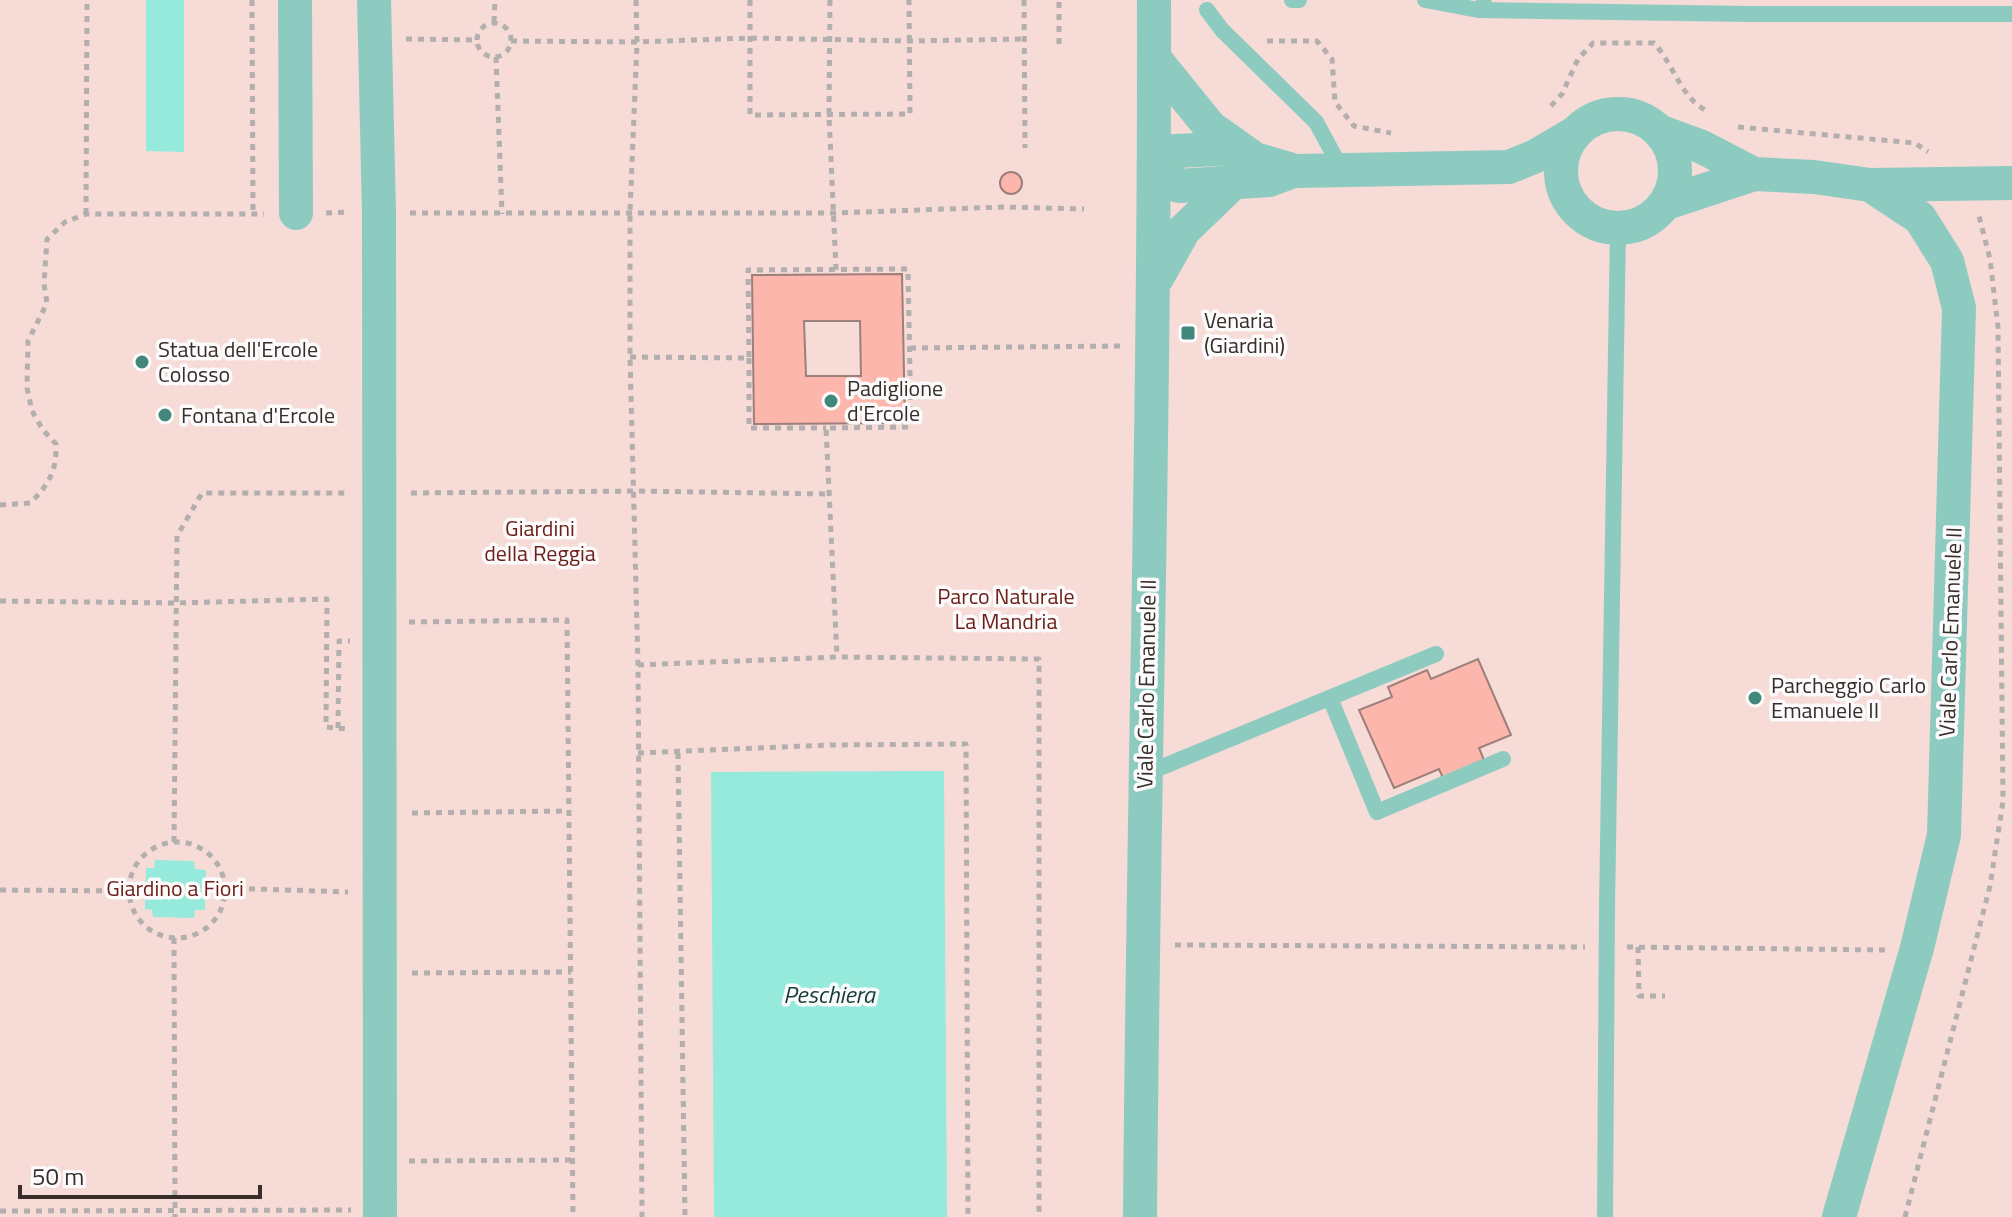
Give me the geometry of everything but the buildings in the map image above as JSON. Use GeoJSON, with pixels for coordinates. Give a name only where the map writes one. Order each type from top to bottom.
{"type":"FeatureCollection","features":[{"type":"Feature","properties":{"kind":"street"},"geometry":{"type":"LineString","coordinates":[[295,0],[296,213]]}},
{"type":"Feature","properties":{"kind":"street"},"geometry":{"type":"LineString","coordinates":[[367,1213],[380,1161],[382,973],[379,212],[374,0]]}},
{"type":"Feature","properties":{"kind":"street","name":"Viale Carlo Emanuele II"},"geometry":{"type":"LineString","coordinates":[[1140,1217],[1144,775],[1155,281],[1154,0]]}},
{"type":"Feature","properties":{"kind":"street"},"geometry":{"type":"LineString","coordinates":[[1154,58],[1237,164]]}},
{"type":"Feature","properties":{"kind":"street"},"geometry":{"type":"LineString","coordinates":[[1154,159],[1237,164],[1269,180],[1296,171],[1509,167],[1536,156],[1590,121],[1608,114],[1627,114],[1754,174]]}},
{"type":"Feature","properties":{"kind":"street"},"geometry":{"type":"LineString","coordinates":[[1509,167],[1545,185],[1584,217],[1600,225],[1618,228],[1637,226],[1653,217],[1666,203],[1674,185],[1676,167],[1671,148],[1661,132]]}},
{"type":"Feature","properties":{"kind":"street"},"geometry":{"type":"LineString","coordinates":[[1570,203],[1563,186],[1561,167],[1565,149],[1575,133]]}},
{"type":"Feature","properties":{"kind":"street"},"geometry":{"type":"LineString","coordinates":[[1155,281],[1184,230],[1237,164]]}},
{"type":"Feature","properties":{"kind":"street"},"geometry":{"type":"LineString","coordinates":[[1666,203],[1754,174]]}},
{"type":"Feature","properties":{"kind":"street","name":"Viale Carlo Emanuele II"},"geometry":{"type":"LineString","coordinates":[[1754,174],[1814,177],[1870,185],[1920,218],[1947,261],[1959,308],[1944,835],[1917,948],[1839,1217]]}},
{"type":"Feature","properties":{"kind":"street"},"geometry":{"type":"LineString","coordinates":[[1870,185],[2012,183]]}},
{"type":"Feature","properties":{"kind":"lane"},"geometry":{"type":"LineString","coordinates":[[1292,0],[1299,0]]}},
{"type":"Feature","properties":{"kind":"lane"},"geometry":{"type":"LineString","coordinates":[[1425,0],[1483,5],[1752,14],[2012,14]]}},
{"type":"Feature","properties":{"kind":"lane"},"geometry":{"type":"LineString","coordinates":[[1207,10],[1222,30],[1316,122],[1342,170]]}},
{"type":"Feature","properties":{"kind":"lane"},"geometry":{"type":"LineString","coordinates":[[1605,1217],[1618,228]]}},
{"type":"Feature","properties":{"kind":"lane"},"geometry":{"type":"LineString","coordinates":[[1144,775],[1436,654]]}},
{"type":"Feature","properties":{"kind":"lane"},"geometry":{"type":"LineString","coordinates":[[1330,698],[1377,812],[1503,759]]}},
{"type":"Feature","properties":{"kind":"path"},"geometry":{"type":"LineString","coordinates":[[86,214],[87,0]]}},
{"type":"Feature","properties":{"kind":"path"},"geometry":{"type":"LineString","coordinates":[[252,0],[253,215]]}},
{"type":"Feature","properties":{"kind":"path"},"geometry":{"type":"LineString","coordinates":[[494,22],[495,0]]}},
{"type":"Feature","properties":{"kind":"path"},"geometry":{"type":"LineString","coordinates":[[636,0],[630,211],[630,357],[636,491],[642,1217]]}},
{"type":"Feature","properties":{"kind":"path"},"geometry":{"type":"LineString","coordinates":[[750,0],[750,115],[910,114],[909,0]]}},
{"type":"Feature","properties":{"kind":"path"},"geometry":{"type":"LineString","coordinates":[[830,0],[829,115],[836,270]]}},
{"type":"Feature","properties":{"kind":"path"},"geometry":{"type":"LineString","coordinates":[[1024,0],[1025,148]]}},
{"type":"Feature","properties":{"kind":"path"},"geometry":{"type":"LineString","coordinates":[[1059,0],[1059,44]]}},
{"type":"Feature","properties":{"kind":"path"},"geometry":{"type":"LineString","coordinates":[[494,22],[505,26],[511,41],[506,51],[490,57],[480,51],[477,40],[480,29],[494,22]]}},
{"type":"Feature","properties":{"kind":"path"},"geometry":{"type":"LineString","coordinates":[[375,39],[477,40]]}},
{"type":"Feature","properties":{"kind":"path"},"geometry":{"type":"LineString","coordinates":[[511,41],[1024,39]]}},
{"type":"Feature","properties":{"kind":"path"},"geometry":{"type":"LineString","coordinates":[[1262,42],[1317,41],[1332,59],[1335,102],[1354,126],[1402,133]]}},
{"type":"Feature","properties":{"kind":"path"},"geometry":{"type":"LineString","coordinates":[[1545,115],[1562,94],[1578,59],[1593,43],[1654,43],[1667,57],[1682,87],[1697,106],[1711,113]]}},
{"type":"Feature","properties":{"kind":"path"},"geometry":{"type":"LineString","coordinates":[[496,57],[502,214]]}},
{"type":"Feature","properties":{"kind":"path"},"geometry":{"type":"LineString","coordinates":[[1725,120],[1739,127],[1915,143],[1971,185],[1990,259],[1998,327],[2003,801],[1990,886],[1905,1217]]}},
{"type":"Feature","properties":{"kind":"path"},"geometry":{"type":"LineString","coordinates":[[0,505],[30,503],[47,487],[57,463],[56,444],[32,411],[27,388],[28,341],[47,303],[44,284],[47,239],[65,222],[86,214],[835,213],[1003,207],[1084,209]]}},
{"type":"Feature","properties":{"kind":"path"},"geometry":{"type":"LineString","coordinates":[[908,269],[910,348],[911,427],[749,428],[748,270],[908,269]]}},
{"type":"Feature","properties":{"kind":"path"},"geometry":{"type":"LineString","coordinates":[[910,348],[1154,347]]}},
{"type":"Feature","properties":{"kind":"path"},"geometry":{"type":"LineString","coordinates":[[630,357],[749,358]]}},
{"type":"Feature","properties":{"kind":"path"},"geometry":{"type":"LineString","coordinates":[[826,428],[837,657]]}},
{"type":"Feature","properties":{"kind":"path"},"geometry":{"type":"LineString","coordinates":[[174,842],[177,536],[202,493],[636,491],[829,494]]}},
{"type":"Feature","properties":{"kind":"path"},"geometry":{"type":"LineString","coordinates":[[0,601],[175,603],[327,599],[326,727],[357,729]]}},
{"type":"Feature","properties":{"kind":"path"},"geometry":{"type":"LineString","coordinates":[[380,622],[567,620],[573,1217]]}},
{"type":"Feature","properties":{"kind":"path"},"geometry":{"type":"LineString","coordinates":[[338,728],[339,641]]}},
{"type":"Feature","properties":{"kind":"path"},"geometry":{"type":"LineString","coordinates":[[638,665],[837,657],[1039,659],[1039,1217]]}},
{"type":"Feature","properties":{"kind":"path"},"geometry":{"type":"LineString","coordinates":[[638,753],[827,745],[966,744],[968,1217]]}},
{"type":"Feature","properties":{"kind":"path"},"geometry":{"type":"LineString","coordinates":[[678,753],[685,1217]]}},
{"type":"Feature","properties":{"kind":"path"},"geometry":{"type":"LineString","coordinates":[[381,814],[567,811]]}},
{"type":"Feature","properties":{"kind":"path"},"geometry":{"type":"LineString","coordinates":[[174,842],[189,843],[203,849],[222,873],[225,888],[223,904],[204,929],[174,938],[160,935],[137,918],[129,891],[130,876],[147,852],[174,842]]}},
{"type":"Feature","properties":{"kind":"path"},"geometry":{"type":"LineString","coordinates":[[225,888],[358,892]]}},
{"type":"Feature","properties":{"kind":"path"},"geometry":{"type":"LineString","coordinates":[[0,890],[129,891]]}},
{"type":"Feature","properties":{"kind":"path"},"geometry":{"type":"LineString","coordinates":[[174,938],[175,1214]]}},
{"type":"Feature","properties":{"kind":"path"},"geometry":{"type":"LineString","coordinates":[[1142,945],[1875,951],[1917,948]]}},
{"type":"Feature","properties":{"kind":"path"},"geometry":{"type":"LineString","coordinates":[[1638,947],[1639,996],[1665,996]]}},
{"type":"Feature","properties":{"kind":"path"},"geometry":{"type":"LineString","coordinates":[[382,973],[571,972]]}},
{"type":"Feature","properties":{"kind":"path"},"geometry":{"type":"LineString","coordinates":[[380,1161],[572,1160]]}},
{"type":"Feature","properties":{"kind":"path"},"geometry":{"type":"LineString","coordinates":[[0,1211],[367,1213]]}},
{"type":"Feature","properties":{"kind":"green space","name":"Parco Naturale La Mandria"},"geometry":{"type":"Polygon","coordinates":[[[0,0],[2012,0],[2012,1217],[0,1217],[0,0]]]}},
{"type":"Feature","properties":{"kind":"water"},"geometry":{"type":"Polygon","coordinates":[[[146,0],[184,0],[184,152],[146,151],[146,0]]]}},
{"type":"Feature","properties":{"kind":"water","name":"Peschiera"},"geometry":{"type":"Polygon","coordinates":[[[944,771],[947,1217],[714,1217],[711,772],[944,771]]]}},
{"type":"Feature","properties":{"kind":"water"},"geometry":{"type":"Polygon","coordinates":[[[155,860],[194,861],[195,869],[206,870],[205,910],[195,910],[194,918],[153,917],[152,910],[145,909],[146,868],[154,868],[155,860]]]}},
{"type":"Feature","properties":{"kind":"place","name":"Venaria (Giardini)"},"geometry":{"type":"Point","coordinates":[1188,333]}},
{"type":"Feature","properties":{"kind":"place","name":"Statua dell'Ercole Colosso"},"geometry":{"type":"Point","coordinates":[142,362]}},
{"type":"Feature","properties":{"kind":"place","name":"Padiglione d'Ercole"},"geometry":{"type":"Point","coordinates":[831,401]}},
{"type":"Feature","properties":{"kind":"place","name":"Fontana d'Ercole"},"geometry":{"type":"Point","coordinates":[165,415]}},
{"type":"Feature","properties":{"kind":"place","name":"Parcheggio Carlo Emanuele II"},"geometry":{"type":"Point","coordinates":[1755,698]}},
{"type":"Feature","properties":{"kind":"park label","name":"Giardini della Reggia"},"geometry":{"type":"Point","coordinates":[540,540]}},
{"type":"Feature","properties":{"kind":"park label","name":"Giardino a Fiori"},"geometry":{"type":"Point","coordinates":[175,888]}}]}
